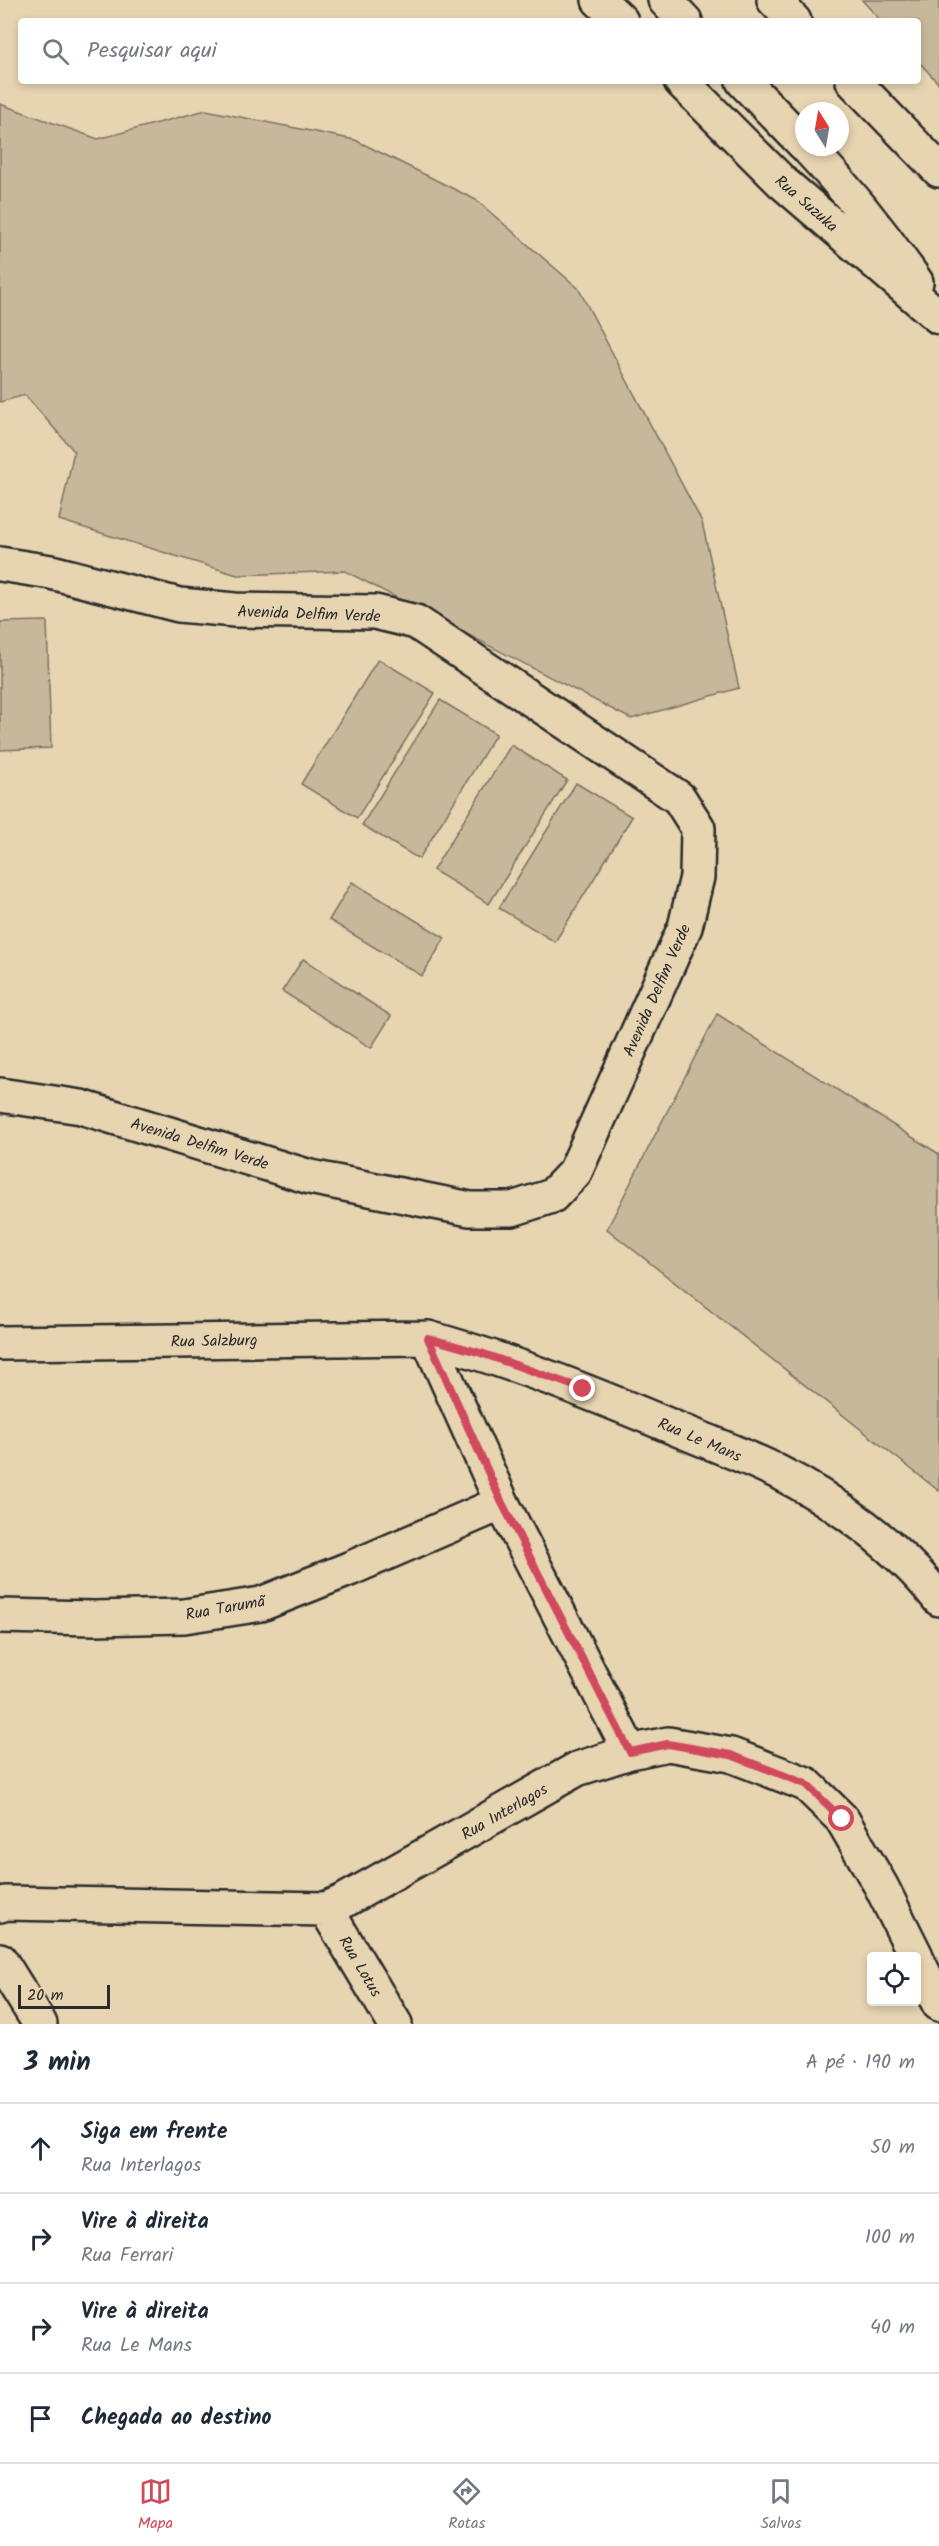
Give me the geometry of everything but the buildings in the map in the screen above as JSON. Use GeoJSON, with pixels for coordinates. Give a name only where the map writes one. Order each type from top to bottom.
{"type":"FeatureCollection","features":[{"type":"Feature","properties":{"kind":"street"},"geometry":{"type":"LineString","coordinates":[[599,0],[618,18]]}},
{"type":"Feature","properties":{"kind":"street"},"geometry":{"type":"LineString","coordinates":[[665,0],[682,18]]}},
{"type":"Feature","properties":{"kind":"street"},"geometry":{"type":"LineString","coordinates":[[774,0],[792,18]]}},
{"type":"Feature","properties":{"kind":"street","name":"Rua Suzuka"},"geometry":{"type":"LineString","coordinates":[[684,84],[782,182],[939,316]]}},
{"type":"Feature","properties":{"kind":"street","name":"Rua Suzuka"},"geometry":{"type":"LineString","coordinates":[[746,84],[795,136]]}},
{"type":"Feature","properties":{"kind":"street"},"geometry":{"type":"LineString","coordinates":[[856,84],[939,170]]}},
{"type":"Feature","properties":{"kind":"street","name":"Rua Suzuka"},"geometry":{"type":"LineString","coordinates":[[815,156],[838,179],[889,242],[939,316]]}},
{"type":"Feature","properties":{"kind":"street","name":"Avenida Delfim Verde"},"geometry":{"type":"LineString","coordinates":[[0,564],[51,572],[179,605],[235,610],[375,612],[416,622],[679,798],[698,828],[696,877],[685,927],[575,1172],[552,1196],[512,1209],[470,1209],[310,1177],[81,1107],[0,1095]]}},
{"type":"Feature","properties":{"kind":"street"},"geometry":{"type":"LineString","coordinates":[[428,1338],[502,1503],[630,1752]]}},
{"type":"Feature","properties":{"kind":"street","name":"Rua Salzburg"},"geometry":{"type":"LineString","coordinates":[[0,1342],[428,1338]]}},
{"type":"Feature","properties":{"kind":"street","name":"Rua Le Mans"},"geometry":{"type":"LineString","coordinates":[[428,1338],[481,1353],[583,1389],[776,1471],[854,1519],[896,1554],[939,1599]]}},
{"type":"Feature","properties":{"kind":"street","name":"Rua Tarumã"},"geometry":{"type":"LineString","coordinates":[[0,1616],[94,1618],[184,1616],[261,1604],[502,1503]]}},
{"type":"Feature","properties":{"kind":"street","name":"Rua Interlagos"},"geometry":{"type":"LineString","coordinates":[[0,1905],[6,1903],[326,1909],[577,1769],[630,1752],[668,1744],[731,1755],[806,1784],[842,1819],[881,1886],[914,1952]]}},
{"type":"Feature","properties":{"kind":"street","name":"Rua Lotus"},"geometry":{"type":"LineString","coordinates":[[326,1909],[395,2024]]}},
{"type":"Feature","properties":{"kind":"street"},"geometry":{"type":"LineString","coordinates":[[0,1960],[40,2024]]}},
{"type":"Feature","properties":{"kind":"street","name":"Rua Interlagos"},"geometry":{"type":"LineString","coordinates":[[921,1967],[939,2004]]}},
{"type":"Feature","properties":{"kind":"shaded area"},"geometry":{"type":"Polygon","coordinates":[[[862,0],[939,0],[939,84],[921,64],[921,18],[878,18],[862,0]]]}},
{"type":"Feature","properties":{"kind":"shaded area"},"geometry":{"type":"Polygon","coordinates":[[[0,104],[98,139],[206,110],[355,140],[476,200],[578,288],[702,522],[739,688],[631,719],[345,571],[237,575],[59,520],[74,451],[25,395],[0,402],[0,104]]]}},
{"type":"Feature","properties":{"kind":"shaded area"},"geometry":{"type":"Polygon","coordinates":[[[47,621],[51,748],[0,750],[0,622],[47,621]]]}},
{"type":"Feature","properties":{"kind":"shaded area"},"geometry":{"type":"Polygon","coordinates":[[[378,659],[435,693],[357,818],[301,784],[378,659]]]}},
{"type":"Feature","properties":{"kind":"shaded area"},"geometry":{"type":"Polygon","coordinates":[[[440,700],[496,734],[419,859],[362,825],[440,700]]]}},
{"type":"Feature","properties":{"kind":"shaded area"},"geometry":{"type":"Polygon","coordinates":[[[511,745],[567,780],[489,904],[433,870],[511,745]]]}},
{"type":"Feature","properties":{"kind":"shaded area"},"geometry":{"type":"Polygon","coordinates":[[[576,783],[632,817],[555,942],[499,908],[576,783]]]}},
{"type":"Feature","properties":{"kind":"shaded area"},"geometry":{"type":"Polygon","coordinates":[[[352,882],[445,938],[422,976],[329,920],[352,882]]]}},
{"type":"Feature","properties":{"kind":"shaded area"},"geometry":{"type":"Polygon","coordinates":[[[303,959],[391,1016],[371,1048],[282,991],[303,959]]]}},
{"type":"Feature","properties":{"kind":"shaded area"},"geometry":{"type":"Polygon","coordinates":[[[717,1014],[939,1154],[939,1491],[607,1229],[717,1014]]]}},
{"type":"Feature","properties":{"kind":"route"},"geometry":{"type":"LineString","coordinates":[[583,1389],[481,1353],[428,1338],[502,1503],[630,1752],[668,1744],[731,1755],[806,1784],[842,1819]]}}]}
